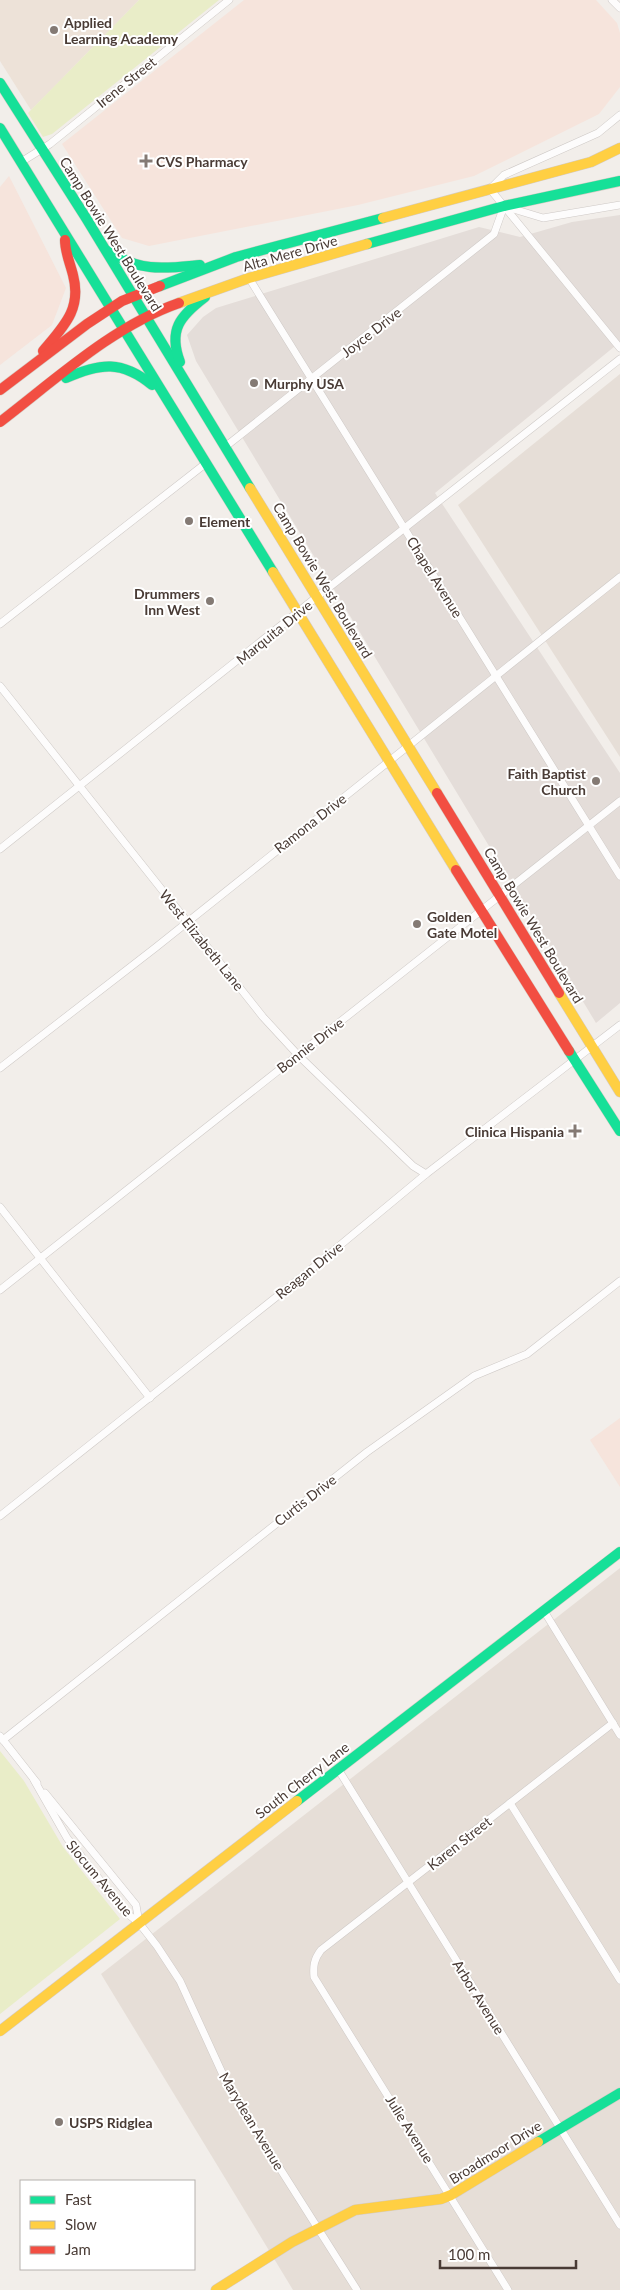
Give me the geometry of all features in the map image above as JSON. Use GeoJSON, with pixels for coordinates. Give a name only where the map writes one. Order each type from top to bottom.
{"type":"FeatureCollection","features":[{"type":"Feature","properties":{"kind":"main road","name":"Camp Bowie West Boulevard"},"geometry":{"type":"LineString","coordinates":[[0,83],[134,295],[216,433],[318,596],[620,1092]]}},
{"type":"Feature","properties":{"kind":"main road"},"geometry":{"type":"LineString","coordinates":[[0,128],[388,761],[620,1131]]}},
{"type":"Feature","properties":{"kind":"main road","name":"Alta Mere Drive"},"geometry":{"type":"LineString","coordinates":[[0,390],[110,308],[134,295],[221,262],[591,162],[620,148]]}},
{"type":"Feature","properties":{"kind":"main road","name":"Alta Mere Drive"},"geometry":{"type":"LineString","coordinates":[[0,422],[123,330],[147,317],[216,289],[504,206],[620,181]]}},
{"type":"Feature","properties":{"kind":"main road"},"geometry":{"type":"LineString","coordinates":[[95,233],[120,259],[133,266],[165,269],[221,262]]}},
{"type":"Feature","properties":{"kind":"main road"},"geometry":{"type":"LineString","coordinates":[[29,368],[70,320],[75,309],[76,284],[65,246],[66,236]]}},
{"type":"Feature","properties":{"kind":"main road"},"geometry":{"type":"LineString","coordinates":[[216,289],[186,312],[178,324],[174,344],[176,355],[216,433]]}},
{"type":"Feature","properties":{"kind":"main road"},"geometry":{"type":"LineString","coordinates":[[44,389],[90,368],[104,365],[125,367],[140,374],[151,384],[177,418]]}},
{"type":"Feature","properties":{"kind":"main road","name":"South Cherry Lane"},"geometry":{"type":"LineString","coordinates":[[0,2030],[620,1552]]}},
{"type":"Feature","properties":{"kind":"main road","name":"Broadmoor Drive"},"geometry":{"type":"LineString","coordinates":[[216,2290],[292,2242],[355,2210],[436,2200],[451,2196],[620,2093]]}},
{"type":"Feature","properties":{"kind":"street","name":"Irene Street"},"geometry":{"type":"LineString","coordinates":[[21,162],[50,144],[229,0]]}},
{"type":"Feature","properties":{"kind":"street"},"geometry":{"type":"LineString","coordinates":[[612,0],[620,8]]}},
{"type":"Feature","properties":{"kind":"street"},"geometry":{"type":"LineString","coordinates":[[620,115],[598,133],[504,175],[490,189],[620,348]]}},
{"type":"Feature","properties":{"kind":"street"},"geometry":{"type":"LineString","coordinates":[[504,206],[543,218],[620,205]]}},
{"type":"Feature","properties":{"kind":"street","name":"Joyce Drive"},"geometry":{"type":"LineString","coordinates":[[225,447],[494,234],[504,206]]}},
{"type":"Feature","properties":{"kind":"street","name":"Chapel Avenue"},"geometry":{"type":"LineString","coordinates":[[249,278],[620,876]]}},
{"type":"Feature","properties":{"kind":"street","name":"Marquita Drive"},"geometry":{"type":"LineString","coordinates":[[0,849],[318,596],[620,360]]}},
{"type":"Feature","properties":{"kind":"street"},"geometry":{"type":"LineString","coordinates":[[0,624],[205,464]]}},
{"type":"Feature","properties":{"kind":"street","name":"Ramona Drive"},"geometry":{"type":"LineString","coordinates":[[0,1068],[620,577]]}},
{"type":"Feature","properties":{"kind":"street","name":"West Elizabeth Lane"},"geometry":{"type":"LineString","coordinates":[[0,686],[263,1016],[298,1055],[413,1166],[426,1174]]}},
{"type":"Feature","properties":{"kind":"street","name":"Bonnie Drive"},"geometry":{"type":"LineString","coordinates":[[0,1290],[620,802]]}},
{"type":"Feature","properties":{"kind":"street","name":"Reagan Drive"},"geometry":{"type":"LineString","coordinates":[[0,1516],[150,1398],[426,1174],[620,1025]]}},
{"type":"Feature","properties":{"kind":"street"},"geometry":{"type":"LineString","coordinates":[[0,1207],[150,1398]]}},
{"type":"Feature","properties":{"kind":"street","name":"Curtis Drive"},"geometry":{"type":"LineString","coordinates":[[2,1738],[363,1454],[474,1376],[528,1354],[620,1282]]}},
{"type":"Feature","properties":{"kind":"street"},"geometry":{"type":"LineString","coordinates":[[544,1611],[620,1735]]}},
{"type":"Feature","properties":{"kind":"street","name":"Karen Street"},"geometry":{"type":"LineString","coordinates":[[313,1968],[315,1958],[321,1950],[613,1723]]}},
{"type":"Feature","properties":{"kind":"street","name":"Slocum Avenue"},"geometry":{"type":"LineString","coordinates":[[2,1738],[136,1905],[138,1923]]}},
{"type":"Feature","properties":{"kind":"street","name":"Arbor Avenue"},"geometry":{"type":"LineString","coordinates":[[338,1769],[620,2225]]}},
{"type":"Feature","properties":{"kind":"street","name":"Slocum Avenue"},"geometry":{"type":"LineString","coordinates":[[34,1780],[67,1838],[124,1911],[138,1923]]}},
{"type":"Feature","properties":{"kind":"street"},"geometry":{"type":"LineString","coordinates":[[510,1803],[620,1980]]}},
{"type":"Feature","properties":{"kind":"street","name":"Marydean Avenue"},"geometry":{"type":"LineString","coordinates":[[138,1923],[157,1946],[180,1981],[229,2088],[357,2290]]}},
{"type":"Feature","properties":{"kind":"street","name":"Julie Avenue"},"geometry":{"type":"LineString","coordinates":[[313,1968],[314,1977],[508,2290]]}},
{"type":"Feature","properties":{"kind":"shaded area","name":"Applied Learning Academy"},"geometry":{"type":"Polygon","coordinates":[[[0,0],[139,0],[31,110],[0,61],[0,0]]]}},
{"type":"Feature","properties":{"kind":"shaded area"},"geometry":{"type":"Polygon","coordinates":[[[244,0],[596,0],[617,23],[620,33],[620,87],[599,114],[474,176],[358,205],[149,246],[122,238],[62,144],[244,0]]]}},
{"type":"Feature","properties":{"kind":"shaded area"},"geometry":{"type":"Polygon","coordinates":[[[9,176],[66,288],[52,325],[0,365],[0,187],[9,176]]]}},
{"type":"Feature","properties":{"kind":"shaded area"},"geometry":{"type":"Polygon","coordinates":[[[620,215],[620,342],[435,493],[620,773],[620,1003],[596,1023],[196,361],[187,335],[203,317],[216,308],[479,227],[520,237],[572,222],[620,215]]]}},
{"type":"Feature","properties":{"kind":"shaded area"},"geometry":{"type":"Polygon","coordinates":[[[620,374],[620,757],[458,505],[620,374]]]}},
{"type":"Feature","properties":{"kind":"shaded area"},"geometry":{"type":"Polygon","coordinates":[[[620,1418],[620,1487],[590,1440],[620,1418]]]}},
{"type":"Feature","properties":{"kind":"shaded area"},"geometry":{"type":"Polygon","coordinates":[[[620,1568],[620,2290],[293,2290],[101,1974],[620,1568]]]}},
{"type":"Feature","properties":{"kind":"green space"},"geometry":{"type":"Polygon","coordinates":[[[139,0],[219,0],[52,134],[43,137],[28,113],[139,0]]]}},
{"type":"Feature","properties":{"kind":"green space"},"geometry":{"type":"Polygon","coordinates":[[[0,1751],[24,1781],[63,1847],[120,1919],[0,2014],[0,1751]]]}},
{"type":"Feature","properties":{"kind":"traffic: fast"},"geometry":{"type":"LineString","coordinates":[[0,83],[86,218],[250,488]]}},
{"type":"Feature","properties":{"kind":"traffic: fast"},"geometry":{"type":"LineString","coordinates":[[0,128],[273,572]]}},
{"type":"Feature","properties":{"kind":"traffic: fast"},"geometry":{"type":"LineString","coordinates":[[367,244],[504,206],[620,181]]}},
{"type":"Feature","properties":{"kind":"traffic: fast"},"geometry":{"type":"LineString","coordinates":[[160,286],[236,257],[383,218]]}},
{"type":"Feature","properties":{"kind":"traffic: fast"},"geometry":{"type":"LineString","coordinates":[[111,251],[121,258],[143,266],[165,268],[200,265]]}},
{"type":"Feature","properties":{"kind":"traffic: fast"},"geometry":{"type":"LineString","coordinates":[[180,362],[175,341],[176,332],[183,317],[205,297]]}},
{"type":"Feature","properties":{"kind":"traffic: fast"},"geometry":{"type":"LineString","coordinates":[[66,378],[90,369],[110,366],[131,371],[152,385]]}},
{"type":"Feature","properties":{"kind":"traffic: fast"},"geometry":{"type":"LineString","coordinates":[[569,1051],[620,1131]]}},
{"type":"Feature","properties":{"kind":"traffic: fast"},"geometry":{"type":"LineString","coordinates":[[297,1801],[620,1552]]}},
{"type":"Feature","properties":{"kind":"traffic: fast"},"geometry":{"type":"LineString","coordinates":[[538,2142],[620,2093]]}},
{"type":"Feature","properties":{"kind":"traffic: slow"},"geometry":{"type":"LineString","coordinates":[[383,218],[591,162],[620,148]]}},
{"type":"Feature","properties":{"kind":"traffic: slow"},"geometry":{"type":"LineString","coordinates":[[179,303],[249,278],[367,244]]}},
{"type":"Feature","properties":{"kind":"traffic: slow"},"geometry":{"type":"LineString","coordinates":[[250,488],[437,793]]}},
{"type":"Feature","properties":{"kind":"traffic: slow"},"geometry":{"type":"LineString","coordinates":[[273,572],[456,870]]}},
{"type":"Feature","properties":{"kind":"traffic: slow"},"geometry":{"type":"LineString","coordinates":[[559,993],[620,1092]]}},
{"type":"Feature","properties":{"kind":"traffic: slow"},"geometry":{"type":"LineString","coordinates":[[0,2031],[297,1801]]}},
{"type":"Feature","properties":{"kind":"traffic: slow"},"geometry":{"type":"LineString","coordinates":[[216,2290],[292,2242],[355,2210],[441,2199],[451,2195],[538,2142]]}},
{"type":"Feature","properties":{"kind":"traffic: jam"},"geometry":{"type":"LineString","coordinates":[[43,351],[64,325],[73,307],[75,298],[73,275],[65,240]]}},
{"type":"Feature","properties":{"kind":"traffic: jam"},"geometry":{"type":"LineString","coordinates":[[0,390],[87,324],[122,301],[160,286]]}},
{"type":"Feature","properties":{"kind":"traffic: jam"},"geometry":{"type":"LineString","coordinates":[[0,422],[85,355],[131,325],[179,303]]}},
{"type":"Feature","properties":{"kind":"traffic: jam"},"geometry":{"type":"LineString","coordinates":[[437,793],[559,993]]}},
{"type":"Feature","properties":{"kind":"traffic: jam"},"geometry":{"type":"LineString","coordinates":[[456,870],[569,1051]]}},
{"type":"Feature","properties":{"kind":"place","name":"Applied Learning Academy"},"geometry":{"type":"Point","coordinates":[54,30]}},
{"type":"Feature","properties":{"kind":"place","name":"CVS Pharmacy"},"geometry":{"type":"Point","coordinates":[146,161]}},
{"type":"Feature","properties":{"kind":"place","name":"Murphy USA"},"geometry":{"type":"Point","coordinates":[254,383]}},
{"type":"Feature","properties":{"kind":"place","name":"Element"},"geometry":{"type":"Point","coordinates":[189,521]}},
{"type":"Feature","properties":{"kind":"place","name":"Drummers Inn West"},"geometry":{"type":"Point","coordinates":[210,601]}},
{"type":"Feature","properties":{"kind":"place","name":"Faith Baptist Church"},"geometry":{"type":"Point","coordinates":[596,781]}},
{"type":"Feature","properties":{"kind":"place","name":"Golden Gate Motel"},"geometry":{"type":"Point","coordinates":[417,924]}},
{"type":"Feature","properties":{"kind":"place","name":"Clinica Hispania"},"geometry":{"type":"Point","coordinates":[575,1131]}},
{"type":"Feature","properties":{"kind":"place","name":"USPS Ridglea"},"geometry":{"type":"Point","coordinates":[59,2122]}}]}
